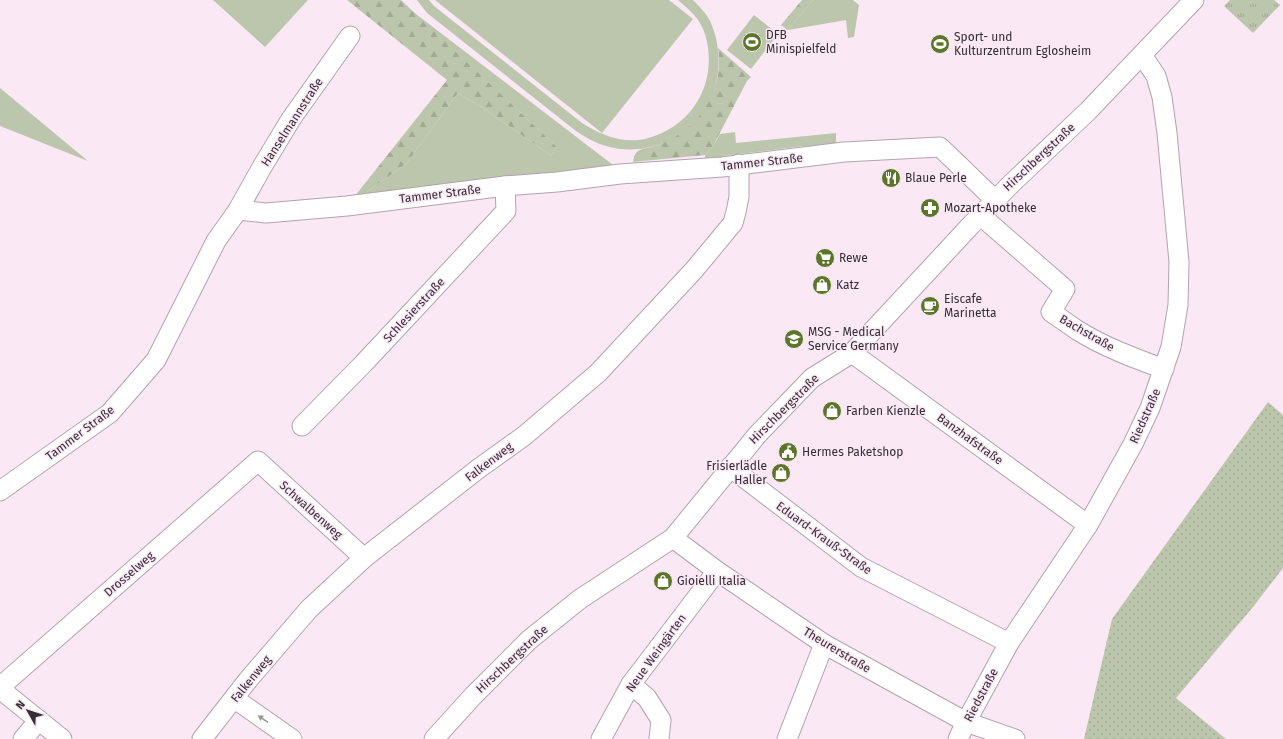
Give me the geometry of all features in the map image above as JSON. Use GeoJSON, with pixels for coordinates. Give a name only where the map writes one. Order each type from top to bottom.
{"type":"FeatureCollection","features":[{"type":"Feature","properties":{"kind":"street","name":"Hirschbergstraße"},"geometry":{"type":"LineString","coordinates":[[434,739],[473,696],[529,640],[580,600],[673,538],[758,434],[812,378],[852,354],[980,215],[1088,111],[1194,0]]}},
{"type":"Feature","properties":{"kind":"street","name":"Hanselmannstraße"},"geometry":{"type":"LineString","coordinates":[[238,210],[262,166],[291,119],[350,36]]}},
{"type":"Feature","properties":{"kind":"street","name":"Riedstraße"},"geometry":{"type":"LineString","coordinates":[[962,731],[1009,643],[1088,525],[1133,444],[1150,408],[1171,347],[1178,305],[1179,262],[1168,140],[1162,97],[1156,76],[1142,55]]}},
{"type":"Feature","properties":{"kind":"street","name":"Tammer Straße"},"geometry":{"type":"LineString","coordinates":[[0,491],[110,413],[156,360],[216,241],[238,210],[266,213],[346,206],[505,186],[557,182],[620,174],[739,164],[844,152],[940,147],[995,200]]}},
{"type":"Feature","properties":{"kind":"street","name":"Falkenweg"},"geometry":{"type":"LineString","coordinates":[[202,739],[235,699],[248,680],[309,609],[364,558],[478,469],[524,436],[598,373],[694,270],[733,223],[739,198],[739,164]]}},
{"type":"Feature","properties":{"kind":"street","name":"Schlesierstraße"},"geometry":{"type":"LineString","coordinates":[[302,426],[364,363],[506,211],[505,186]]}},
{"type":"Feature","properties":{"kind":"street","name":"Bachstraße"},"geometry":{"type":"LineString","coordinates":[[980,215],[1065,289],[1051,312],[1076,330],[1102,344],[1128,356],[1164,369]]}},
{"type":"Feature","properties":{"kind":"street","name":"Banzhafstraße"},"geometry":{"type":"LineString","coordinates":[[852,354],[1088,525]]}},
{"type":"Feature","properties":{"kind":"street","name":"Schwalbenweg"},"geometry":{"type":"LineString","coordinates":[[258,461],[364,558]]}},
{"type":"Feature","properties":{"kind":"street","name":"Drosselweg"},"geometry":{"type":"LineString","coordinates":[[0,688],[258,461]]}},
{"type":"Feature","properties":{"kind":"street","name":"Eduard-Krauß-Straße"},"geometry":{"type":"LineString","coordinates":[[730,467],[860,567],[1009,643]]}},
{"type":"Feature","properties":{"kind":"street","name":"Theurerstraße"},"geometry":{"type":"LineString","coordinates":[[673,538],[717,571],[824,644],[962,731],[1015,739]]}},
{"type":"Feature","properties":{"kind":"street","name":"Neue Weingärten"},"geometry":{"type":"LineString","coordinates":[[601,739],[632,684],[717,571]]}},
{"type":"Feature","properties":{"kind":"street"},"geometry":{"type":"LineString","coordinates":[[787,739],[824,644]]}},
{"type":"Feature","properties":{"kind":"street"},"geometry":{"type":"LineString","coordinates":[[632,684],[647,698],[661,720],[659,739]]}},
{"type":"Feature","properties":{"kind":"street"},"geometry":{"type":"LineString","coordinates":[[0,688],[62,739]]}},
{"type":"Feature","properties":{"kind":"street"},"geometry":{"type":"LineString","coordinates":[[235,699],[292,739]]}},
{"type":"Feature","properties":{"kind":"street"},"geometry":{"type":"LineString","coordinates":[[23,739],[39,720]]}},
{"type":"Feature","properties":{"kind":"green space"},"geometry":{"type":"Polygon","coordinates":[[[213,0],[308,0],[265,47],[213,0]]]}},
{"type":"Feature","properties":{"kind":"green space"},"geometry":{"type":"Polygon","coordinates":[[[347,0],[401,0],[557,147],[551,156],[486,110],[458,93],[406,164],[347,206],[447,80],[347,0]]]}},
{"type":"Feature","properties":{"kind":"green space"},"geometry":{"type":"Polygon","coordinates":[[[417,0],[429,0],[434,6],[582,123],[595,131],[616,138],[624,140],[639,140],[662,133],[674,127],[692,109],[704,87],[708,74],[709,61],[704,30],[691,11],[678,0],[693,0],[710,21],[719,58],[716,83],[707,107],[700,117],[681,134],[669,141],[644,148],[632,149],[619,149],[606,146],[590,140],[576,131],[427,13],[417,0]]]}},
{"type":"Feature","properties":{"kind":"green space"},"geometry":{"type":"Polygon","coordinates":[[[435,0],[669,0],[693,19],[602,133],[435,0]]]}},
{"type":"Feature","properties":{"kind":"green space"},"geometry":{"type":"Polygon","coordinates":[[[802,0],[813,0],[788,30],[781,25],[802,0]]]}},
{"type":"Feature","properties":{"kind":"green space"},"geometry":{"type":"Polygon","coordinates":[[[813,0],[853,0],[859,5],[854,37],[848,38],[846,20],[788,30],[813,0]]]}},
{"type":"Feature","properties":{"kind":"green space"},"geometry":{"type":"Polygon","coordinates":[[[1230,0],[1274,0],[1280,5],[1253,33],[1224,6],[1230,0]]]}},
{"type":"Feature","properties":{"kind":"green space"},"geometry":{"type":"Polygon","coordinates":[[[412,11],[625,174],[347,206],[406,164],[458,93],[486,110],[551,156],[557,147],[412,11]]]}},
{"type":"Feature","properties":{"kind":"green space","name":"DFB Minispielfeld"},"geometry":{"type":"Polygon","coordinates":[[[754,15],[778,34],[751,69],[727,50],[754,15]]]}},
{"type":"Feature","properties":{"kind":"green space"},"geometry":{"type":"Polygon","coordinates":[[[718,48],[751,77],[747,81],[713,146],[705,155],[633,162],[638,151],[661,144],[681,133],[701,114],[714,90],[718,76],[718,48]]]}},
{"type":"Feature","properties":{"kind":"green space"},"geometry":{"type":"Polygon","coordinates":[[[0,88],[88,161],[0,126],[0,88]]]}},
{"type":"Feature","properties":{"kind":"green space"},"geometry":{"type":"Polygon","coordinates":[[[735,132],[736,143],[836,133],[836,154],[804,158],[803,146],[723,156],[722,167],[706,167],[705,155],[713,146],[720,134],[735,132]]]}},
{"type":"Feature","properties":{"kind":"green space"},"geometry":{"type":"Polygon","coordinates":[[[1268,402],[1283,415],[1283,568],[1253,607],[1176,698],[1226,739],[1084,739],[1112,619],[1268,402]]]}},
{"type":"Feature","properties":{"kind":"place","name":"DFB Minispielfeld"},"geometry":{"type":"Point","coordinates":[752,42]}},
{"type":"Feature","properties":{"kind":"place","name":"Sport- und Kulturzentrum Eglosheim"},"geometry":{"type":"Point","coordinates":[940,44]}},
{"type":"Feature","properties":{"kind":"place","name":"Blaue Perle"},"geometry":{"type":"Point","coordinates":[891,178]}},
{"type":"Feature","properties":{"kind":"place","name":"Mozart-Apotheke"},"geometry":{"type":"Point","coordinates":[930,208]}},
{"type":"Feature","properties":{"kind":"place","name":"Rewe"},"geometry":{"type":"Point","coordinates":[825,258]}},
{"type":"Feature","properties":{"kind":"place","name":"Katz"},"geometry":{"type":"Point","coordinates":[822,285]}},
{"type":"Feature","properties":{"kind":"place","name":"Eiscafe Marinetta"},"geometry":{"type":"Point","coordinates":[930,306]}},
{"type":"Feature","properties":{"kind":"place","name":"MSG - Medical Service Germany"},"geometry":{"type":"Point","coordinates":[794,339]}},
{"type":"Feature","properties":{"kind":"place","name":"Farben Kienzle"},"geometry":{"type":"Point","coordinates":[832,411]}},
{"type":"Feature","properties":{"kind":"place","name":"Hermes Paketshop"},"geometry":{"type":"Point","coordinates":[788,452]}},
{"type":"Feature","properties":{"kind":"place","name":"Frisierlädle Haller"},"geometry":{"type":"Point","coordinates":[781,473]}},
{"type":"Feature","properties":{"kind":"place","name":"Gioielli Italia"},"geometry":{"type":"Point","coordinates":[663,581]}}]}
